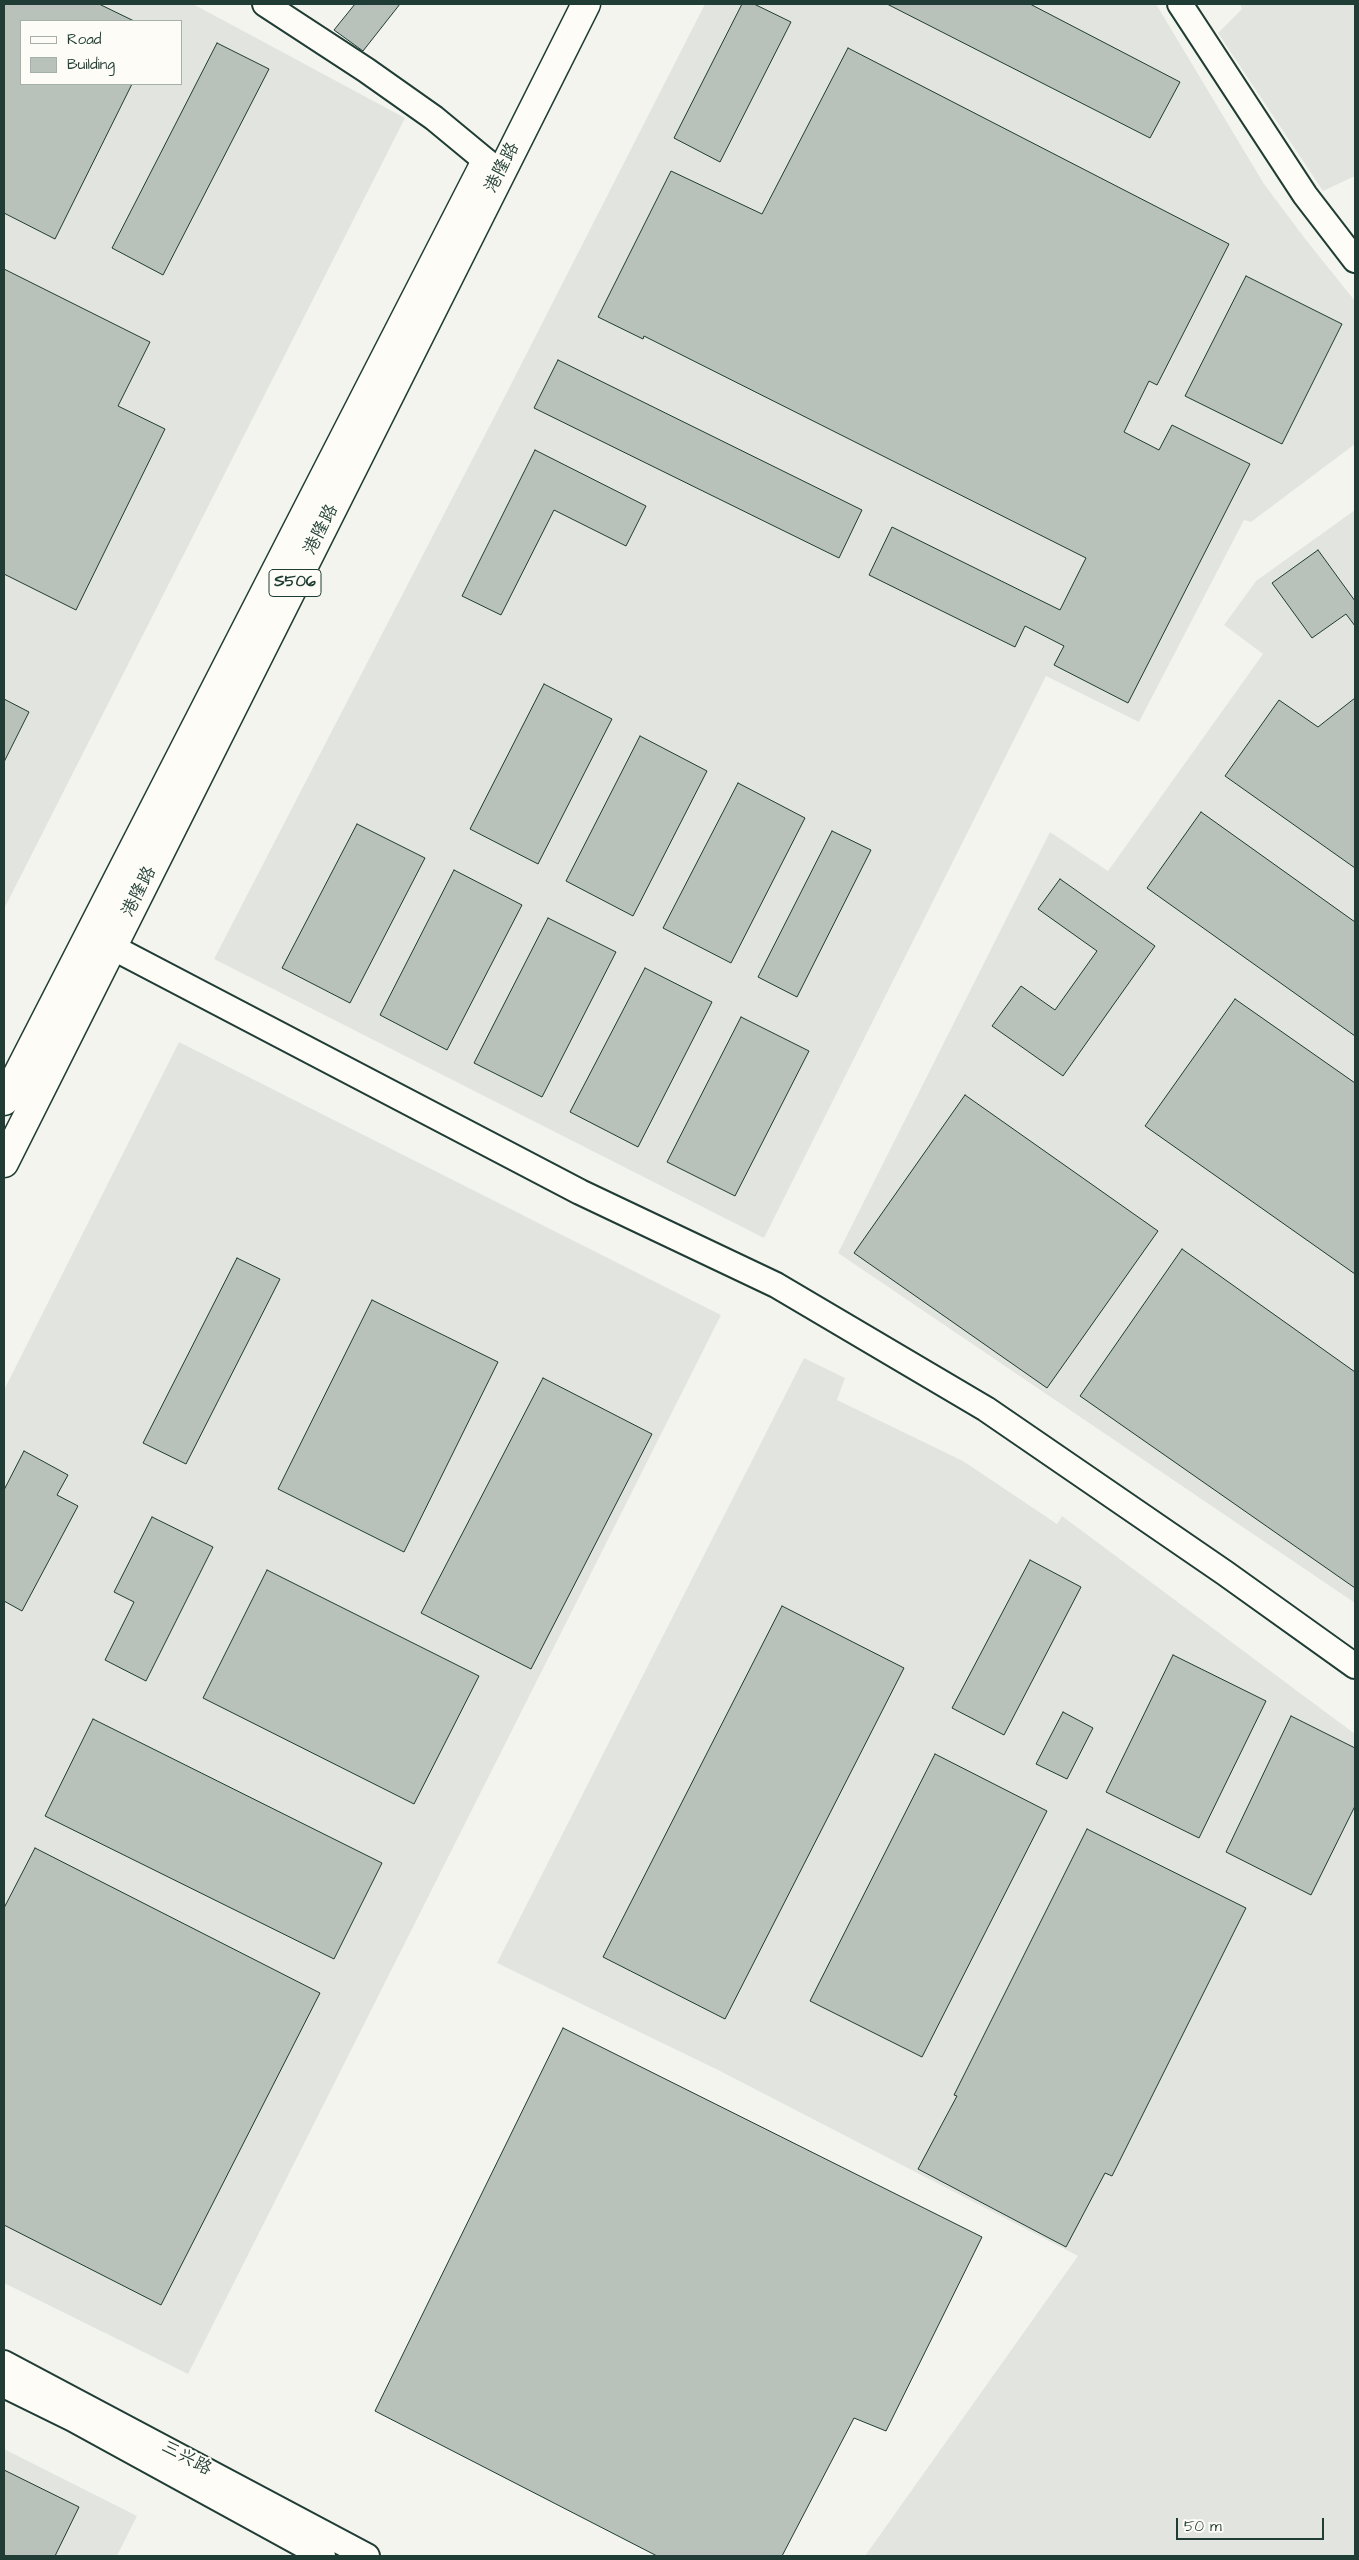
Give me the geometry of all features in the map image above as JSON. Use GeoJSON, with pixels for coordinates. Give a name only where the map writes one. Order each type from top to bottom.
{"type":"FeatureCollection","features":[{"type":"Feature","properties":{"kind":"main road","name":"港隆路"},"geometry":{"type":"LineString","coordinates":[[4,1101],[566,4]]}},
{"type":"Feature","properties":{"kind":"main road","name":"港隆路"},"geometry":{"type":"LineString","coordinates":[[4,1163],[586,4]]}},
{"type":"Feature","properties":{"kind":"street"},"geometry":{"type":"LineString","coordinates":[[265,4],[426,113],[486,161]]}},
{"type":"Feature","properties":{"kind":"street"},"geometry":{"type":"LineString","coordinates":[[1180,4],[1304,196],[1355,260]]}},
{"type":"Feature","properties":{"kind":"street"},"geometry":{"type":"LineString","coordinates":[[112,947],[571,1188],[776,1285],[986,1409],[1355,1666]]}},
{"type":"Feature","properties":{"kind":"street","name":"三兴路"},"geometry":{"type":"LineString","coordinates":[[4,2363],[367,2556]]}},
{"type":"Feature","properties":{"kind":"street","name":"三兴路"},"geometry":{"type":"LineString","coordinates":[[4,2385],[73,2419],[323,2556]]}},
{"type":"Feature","properties":{"kind":"shaded area"},"geometry":{"type":"Polygon","coordinates":[[[4,4],[193,4],[405,118],[4,909],[4,4]]]}},
{"type":"Feature","properties":{"kind":"shaded area"},"geometry":{"type":"Polygon","coordinates":[[[705,4],[1156,4],[1264,184],[1355,301],[1355,444],[1251,522],[1244,520],[1139,722],[1046,676],[764,1238],[214,959],[705,4]]]}},
{"type":"Feature","properties":{"kind":"shaded area"},"geometry":{"type":"Polygon","coordinates":[[[1240,4],[1355,4],[1355,176],[1323,191],[1218,33],[1242,9],[1240,4]]]}},
{"type":"Feature","properties":{"kind":"shaded area"},"geometry":{"type":"Polygon","coordinates":[[[1355,510],[1355,1603],[838,1253],[1050,832],[1108,871],[1263,654],[1224,625],[1256,581],[1355,510]]]}},
{"type":"Feature","properties":{"kind":"shaded area"},"geometry":{"type":"Polygon","coordinates":[[[179,1042],[721,1315],[188,2374],[4,2283],[4,1390],[179,1042]]]}},
{"type":"Feature","properties":{"kind":"shaded area"},"geometry":{"type":"Polygon","coordinates":[[[804,1358],[845,1378],[837,1400],[963,1461],[1057,1524],[1062,1516],[1355,1734],[1355,2556],[865,2556],[1078,2256],[718,2070],[497,1963],[804,1358]]]}},
{"type":"Feature","properties":{"kind":"shaded area"},"geometry":{"type":"Polygon","coordinates":[[[4,2449],[137,2516],[117,2556],[4,2556],[4,2449]]]}},
{"type":"Feature","properties":{"kind":"building"},"geometry":{"type":"Polygon","coordinates":[[[4,4],[99,4],[132,20],[20,20],[20,85],[132,85],[55,239],[4,213],[4,4]]]}},
{"type":"Feature","properties":{"kind":"building"},"geometry":{"type":"Polygon","coordinates":[[[355,4],[400,4],[363,51],[334,30],[355,4]]]}},
{"type":"Feature","properties":{"kind":"building"},"geometry":{"type":"Polygon","coordinates":[[[742,4],[754,4],[791,22],[720,162],[674,138],[742,4]]]}},
{"type":"Feature","properties":{"kind":"building"},"geometry":{"type":"Polygon","coordinates":[[[887,4],[1030,4],[1180,82],[1150,138],[887,4]]]}},
{"type":"Feature","properties":{"kind":"building"},"geometry":{"type":"Polygon","coordinates":[[[217,43],[269,69],[163,275],[112,248],[217,43]]]}},
{"type":"Feature","properties":{"kind":"building"},"geometry":{"type":"Polygon","coordinates":[[[848,48],[1229,244],[1157,385],[1149,381],[1124,432],[1159,450],[1172,425],[1250,464],[1128,703],[1054,665],[1064,646],[1025,626],[1015,647],[869,575],[892,527],[1060,610],[1086,558],[644,336],[643,339],[598,317],[671,171],[762,214],[848,48]]]}},
{"type":"Feature","properties":{"kind":"building"},"geometry":{"type":"Polygon","coordinates":[[[4,269],[150,342],[118,406],[165,429],[76,610],[4,574],[4,269]]]}},
{"type":"Feature","properties":{"kind":"building"},"geometry":{"type":"Polygon","coordinates":[[[1246,276],[1342,324],[1282,444],[1185,396],[1246,276]]]}},
{"type":"Feature","properties":{"kind":"building"},"geometry":{"type":"Polygon","coordinates":[[[558,360],[862,510],[839,558],[534,408],[558,360]]]}},
{"type":"Feature","properties":{"kind":"building"},"geometry":{"type":"Polygon","coordinates":[[[535,450],[646,506],[626,546],[554,510],[501,615],[462,596],[535,450]]]}},
{"type":"Feature","properties":{"kind":"building"},"geometry":{"type":"Polygon","coordinates":[[[1318,550],[1355,601],[1355,626],[1346,614],[1312,638],[1272,583],[1318,550]]]}},
{"type":"Feature","properties":{"kind":"building"},"geometry":{"type":"Polygon","coordinates":[[[544,684],[612,719],[538,864],[470,829],[544,684]]]}},
{"type":"Feature","properties":{"kind":"building"},"geometry":{"type":"Polygon","coordinates":[[[1355,698],[1355,868],[1225,776],[1279,700],[1318,727],[1355,698]]]}},
{"type":"Feature","properties":{"kind":"building"},"geometry":{"type":"Polygon","coordinates":[[[4,699],[29,712],[4,762],[4,699]]]}},
{"type":"Feature","properties":{"kind":"building"},"geometry":{"type":"Polygon","coordinates":[[[640,736],[707,771],[633,916],[566,881],[640,736]]]}},
{"type":"Feature","properties":{"kind":"building"},"geometry":{"type":"Polygon","coordinates":[[[738,783],[805,818],[731,963],[663,928],[738,783]]]}},
{"type":"Feature","properties":{"kind":"building"},"geometry":{"type":"Polygon","coordinates":[[[1201,812],[1355,922],[1355,1036],[1147,888],[1201,812]]]}},
{"type":"Feature","properties":{"kind":"building"},"geometry":{"type":"Polygon","coordinates":[[[357,824],[425,858],[350,1003],[282,968],[357,824]]]}},
{"type":"Feature","properties":{"kind":"building"},"geometry":{"type":"Polygon","coordinates":[[[832,831],[871,850],[797,997],[758,977],[832,831]]]}},
{"type":"Feature","properties":{"kind":"building"},"geometry":{"type":"Polygon","coordinates":[[[454,870],[522,905],[447,1050],[380,1015],[454,870]]]}},
{"type":"Feature","properties":{"kind":"building"},"geometry":{"type":"Polygon","coordinates":[[[1060,879],[1155,946],[1063,1076],[992,1026],[1021,986],[1055,1010],[1097,951],[1038,909],[1060,879]]]}},
{"type":"Feature","properties":{"kind":"building"},"geometry":{"type":"Polygon","coordinates":[[[548,918],[616,952],[542,1097],[474,1063],[548,918]]]}},
{"type":"Feature","properties":{"kind":"building"},"geometry":{"type":"Polygon","coordinates":[[[645,968],[712,1002],[638,1147],[570,1112],[645,968]]]}},
{"type":"Feature","properties":{"kind":"building"},"geometry":{"type":"Polygon","coordinates":[[[1235,999],[1355,1083],[1355,1274],[1145,1126],[1235,999]]]}},
{"type":"Feature","properties":{"kind":"building"},"geometry":{"type":"Polygon","coordinates":[[[741,1017],[809,1051],[735,1196],[667,1162],[741,1017]]]}},
{"type":"Feature","properties":{"kind":"building"},"geometry":{"type":"Polygon","coordinates":[[[965,1095],[1158,1231],[1047,1388],[854,1253],[965,1095]]]}},
{"type":"Feature","properties":{"kind":"building"},"geometry":{"type":"Polygon","coordinates":[[[1182,1249],[1355,1372],[1355,1588],[1080,1396],[1182,1249]]]}},
{"type":"Feature","properties":{"kind":"building"},"geometry":{"type":"Polygon","coordinates":[[[237,1258],[280,1279],[186,1464],[143,1443],[237,1258]]]}},
{"type":"Feature","properties":{"kind":"building"},"geometry":{"type":"Polygon","coordinates":[[[372,1300],[498,1362],[404,1552],[278,1489],[372,1300]]]}},
{"type":"Feature","properties":{"kind":"building"},"geometry":{"type":"Polygon","coordinates":[[[543,1378],[652,1434],[531,1669],[421,1613],[543,1378]]]}},
{"type":"Feature","properties":{"kind":"building"},"geometry":{"type":"Polygon","coordinates":[[[24,1451],[68,1475],[57,1495],[78,1506],[22,1611],[4,1601],[4,1490],[24,1451]]]}},
{"type":"Feature","properties":{"kind":"building"},"geometry":{"type":"Polygon","coordinates":[[[152,1517],[213,1547],[146,1681],[105,1660],[134,1602],[114,1592],[152,1517]]]}},
{"type":"Feature","properties":{"kind":"building"},"geometry":{"type":"Polygon","coordinates":[[[1030,1560],[1081,1587],[1004,1735],[952,1708],[1030,1560]]]}},
{"type":"Feature","properties":{"kind":"building"},"geometry":{"type":"Polygon","coordinates":[[[267,1570],[479,1676],[414,1804],[203,1698],[267,1570]]]}},
{"type":"Feature","properties":{"kind":"building"},"geometry":{"type":"Polygon","coordinates":[[[782,1606],[904,1668],[725,2019],[603,1957],[782,1606]]]}},
{"type":"Feature","properties":{"kind":"building"},"geometry":{"type":"Polygon","coordinates":[[[1173,1655],[1266,1701],[1199,1838],[1106,1792],[1173,1655]]]}},
{"type":"Feature","properties":{"kind":"building"},"geometry":{"type":"Polygon","coordinates":[[[1063,1712],[1093,1728],[1067,1779],[1036,1764],[1063,1712]]]}},
{"type":"Feature","properties":{"kind":"building"},"geometry":{"type":"Polygon","coordinates":[[[1291,1716],[1355,1748],[1355,1806],[1311,1895],[1226,1852],[1291,1716]]]}},
{"type":"Feature","properties":{"kind":"building"},"geometry":{"type":"Polygon","coordinates":[[[93,1719],[382,1863],[334,1959],[45,1816],[93,1719]]]}},
{"type":"Feature","properties":{"kind":"building"},"geometry":{"type":"Polygon","coordinates":[[[935,1754],[1047,1811],[922,2057],[810,2001],[935,1754]]]}},
{"type":"Feature","properties":{"kind":"building"},"geometry":{"type":"Polygon","coordinates":[[[1087,1829],[1246,1908],[1112,2176],[1105,2173],[1066,2247],[918,2169],[957,2096],[954,2095],[1087,1829]]]}},
{"type":"Feature","properties":{"kind":"building"},"geometry":{"type":"Polygon","coordinates":[[[35,1848],[320,1993],[161,2305],[4,2225],[4,1908],[35,1848]]]}},
{"type":"Feature","properties":{"kind":"building"},"geometry":{"type":"Polygon","coordinates":[[[563,2028],[982,2237],[886,2431],[854,2418],[782,2556],[657,2556],[375,2411],[563,2028]]]}},
{"type":"Feature","properties":{"kind":"building"},"geometry":{"type":"Polygon","coordinates":[[[4,2470],[79,2507],[55,2556],[4,2556],[4,2470]]]}}]}
